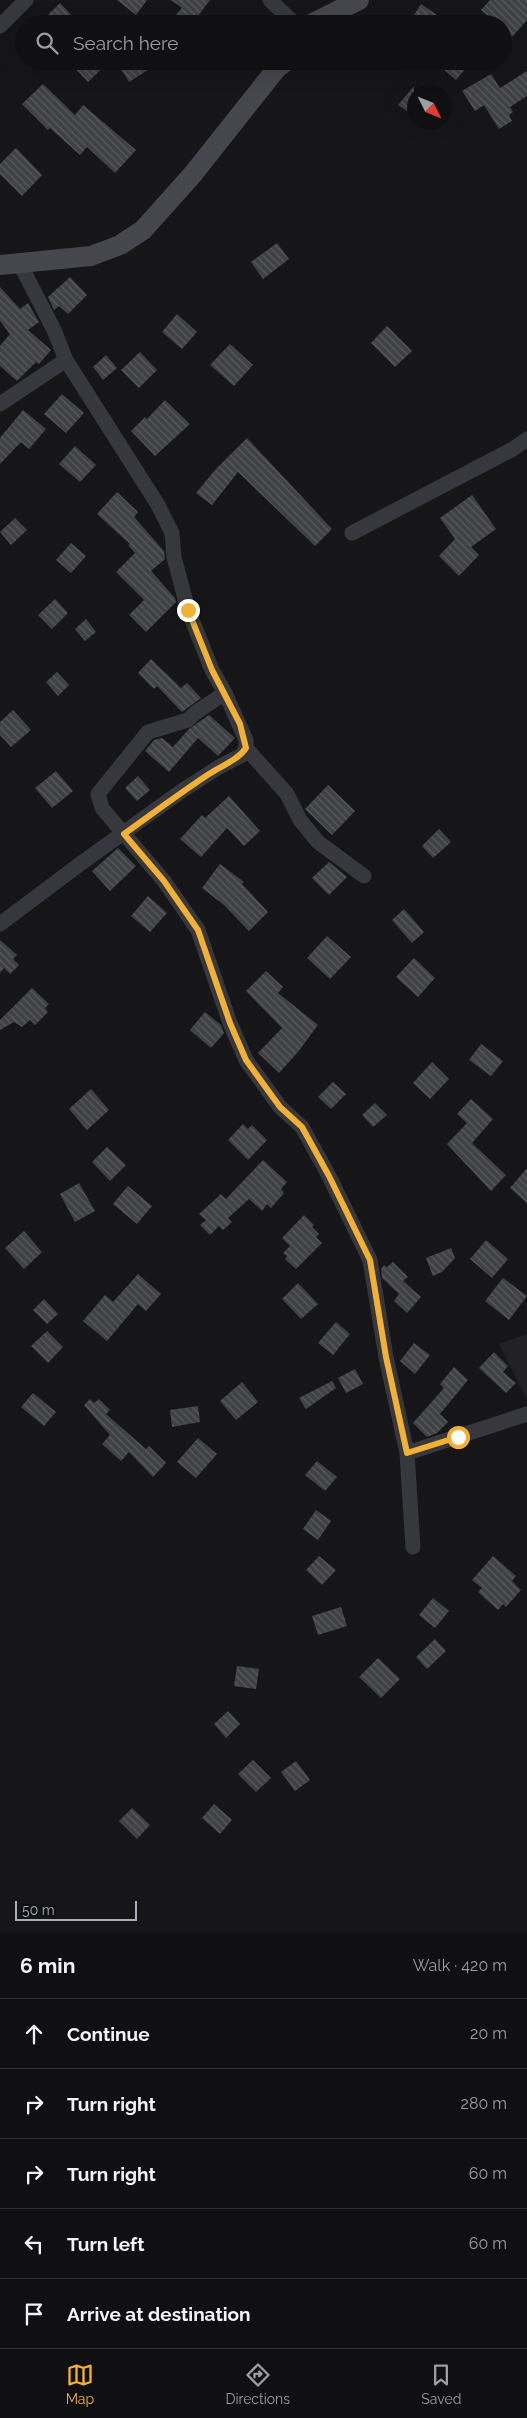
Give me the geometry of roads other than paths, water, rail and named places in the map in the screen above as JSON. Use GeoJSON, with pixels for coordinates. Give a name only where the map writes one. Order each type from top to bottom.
{"type":"FeatureCollection","features":[{"type":"Feature","properties":{"kind":"main road"},"geometry":{"type":"LineString","coordinates":[[329,15],[360,0]]}},
{"type":"Feature","properties":{"kind":"main road"},"geometry":{"type":"LineString","coordinates":[[0,265],[91,256],[120,245],[142,230],[193,174],[275,70]]}},
{"type":"Feature","properties":{"kind":"street"},"geometry":{"type":"LineString","coordinates":[[0,26],[26,0]]}},
{"type":"Feature","properties":{"kind":"street"},"geometry":{"type":"LineString","coordinates":[[270,0],[286,15]]}},
{"type":"Feature","properties":{"kind":"street"},"geometry":{"type":"LineString","coordinates":[[20,264],[54,330],[66,360],[158,505],[172,533],[174,557],[188,610],[212,670],[240,724],[246,748],[287,794],[300,820],[318,842],[364,876]]}},
{"type":"Feature","properties":{"kind":"street"},"geometry":{"type":"LineString","coordinates":[[0,404],[66,360]]}},
{"type":"Feature","properties":{"kind":"street"},"geometry":{"type":"LineString","coordinates":[[352,533],[513,449],[527,439]]}},
{"type":"Feature","properties":{"kind":"street"},"geometry":{"type":"LineString","coordinates":[[225,693],[195,713],[188,720],[148,732],[98,794],[106,814],[164,881],[198,930],[230,1023],[246,1060],[280,1107],[302,1127],[329,1176],[370,1260],[386,1357],[407,1453],[413,1547]]}},
{"type":"Feature","properties":{"kind":"street"},"geometry":{"type":"LineString","coordinates":[[0,924],[80,864],[190,786],[242,755],[246,748]]}},
{"type":"Feature","properties":{"kind":"street"},"geometry":{"type":"LineString","coordinates":[[407,1453],[527,1414]]}}]}
